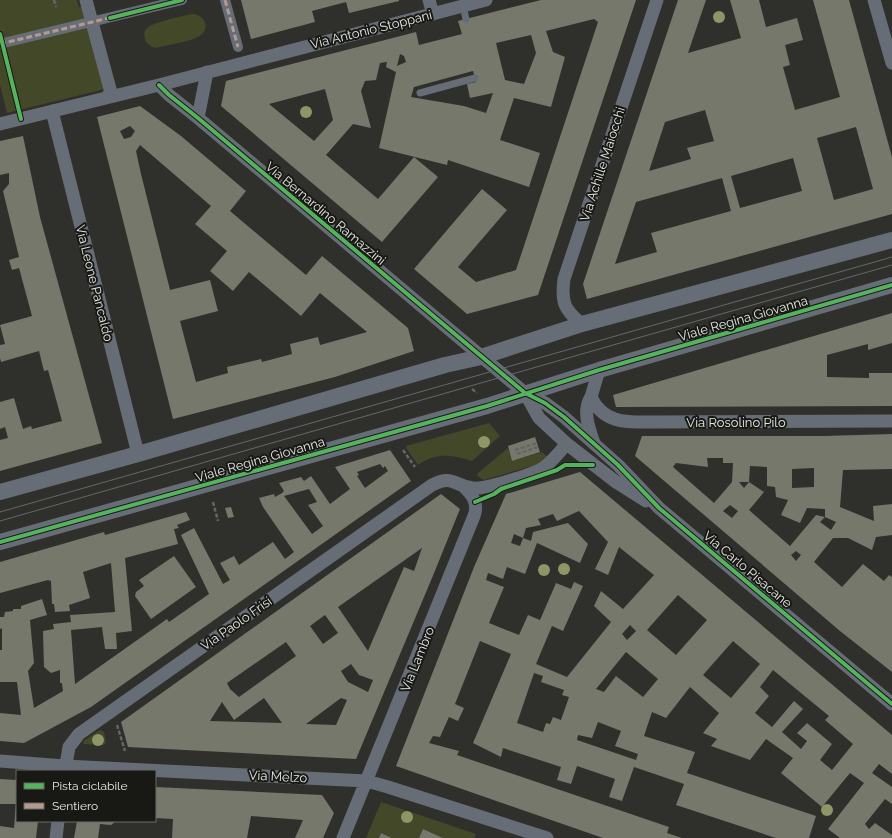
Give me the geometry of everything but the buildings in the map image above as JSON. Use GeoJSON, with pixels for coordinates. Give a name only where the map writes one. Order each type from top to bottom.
{"type":"FeatureCollection","features":[{"type":"Feature","properties":{"kind":"street"},"geometry":{"type":"LineString","coordinates":[[0,44],[182,0]]}},
{"type":"Feature","properties":{"kind":"street"},"geometry":{"type":"LineString","coordinates":[[225,0],[238,47]]}},
{"type":"Feature","properties":{"kind":"street"},"geometry":{"type":"LineString","coordinates":[[429,0],[433,14]]}},
{"type":"Feature","properties":{"kind":"street","name":"Via Antonio Stoppani"},"geometry":{"type":"LineString","coordinates":[[2,119],[52,111],[106,98],[486,0]]}},
{"type":"Feature","properties":{"kind":"street","name":"Via Achille Maiocchi"},"geometry":{"type":"LineString","coordinates":[[582,324],[566,310],[562,292],[564,279],[657,0]]}},
{"type":"Feature","properties":{"kind":"street"},"geometry":{"type":"LineString","coordinates":[[874,0],[892,63]]}},
{"type":"Feature","properties":{"kind":"street"},"geometry":{"type":"LineString","coordinates":[[87,2],[110,90],[110,93],[106,98]]}},
{"type":"Feature","properties":{"kind":"street"},"geometry":{"type":"LineString","coordinates":[[198,118],[207,72]]}},
{"type":"Feature","properties":{"kind":"street","name":"Via Bernardino Ramazzini"},"geometry":{"type":"LineString","coordinates":[[159,84],[170,95],[525,393]]}},
{"type":"Feature","properties":{"kind":"street","name":"Via Leone Pancaldo"},"geometry":{"type":"LineString","coordinates":[[52,111],[138,454]]}},
{"type":"Feature","properties":{"kind":"street"},"geometry":{"type":"LineString","coordinates":[[0,492],[481,356],[582,324],[892,240]]}},
{"type":"Feature","properties":{"kind":"street","name":"Viale Regina Giovanna"},"geometry":{"type":"LineString","coordinates":[[0,542],[487,406],[599,370],[892,285]]}},
{"type":"Feature","properties":{"kind":"street"},"geometry":{"type":"LineString","coordinates":[[595,444],[587,418],[589,400],[599,370]]}},
{"type":"Feature","properties":{"kind":"street","name":"Via Carlo Pisacane"},"geometry":{"type":"LineString","coordinates":[[525,393],[539,418],[567,444],[619,485],[659,508]]}},
{"type":"Feature","properties":{"kind":"street","name":"Via Carlo Pisacane"},"geometry":{"type":"LineString","coordinates":[[525,393],[554,409],[618,465],[659,508],[892,704]]}},
{"type":"Feature","properties":{"kind":"street","name":"Via Rosolino Pilo"},"geometry":{"type":"LineString","coordinates":[[591,397],[597,408],[603,414],[616,420],[623,421],[892,421]]}},
{"type":"Feature","properties":{"kind":"street","name":"Via Paolo Frisi"},"geometry":{"type":"LineString","coordinates":[[65,768],[69,748],[79,734],[424,491],[441,481],[451,480],[467,487],[478,489],[536,471],[552,461],[567,444]]}},
{"type":"Feature","properties":{"kind":"street","name":"Via Lambro"},"geometry":{"type":"LineString","coordinates":[[343,838],[474,516],[476,507],[474,499],[469,491],[459,483]]}},
{"type":"Feature","properties":{"kind":"street","name":"Via Melzo"},"geometry":{"type":"LineString","coordinates":[[0,761],[65,768],[111,770]]}},
{"type":"Feature","properties":{"kind":"street","name":"Via Melzo"},"geometry":{"type":"LineString","coordinates":[[156,772],[367,781],[388,786],[546,838]]}},
{"type":"Feature","properties":{"kind":"street"},"geometry":{"type":"LineString","coordinates":[[56,838],[58,822]]}},
{"type":"Feature","properties":{"kind":"lane"},"geometry":{"type":"LineString","coordinates":[[463,6],[466,19]]}},
{"type":"Feature","properties":{"kind":"lane"},"geometry":{"type":"LineString","coordinates":[[420,93],[475,78]]}},
{"type":"Feature","properties":{"kind":"path"},"geometry":{"type":"LineString","coordinates":[[54,0],[56,7]]}},
{"type":"Feature","properties":{"kind":"path"},"geometry":{"type":"LineString","coordinates":[[515,450],[537,443]]}},
{"type":"Feature","properties":{"kind":"path"},"geometry":{"type":"LineString","coordinates":[[517,454],[538,447]]}},
{"type":"Feature","properties":{"kind":"path"},"geometry":{"type":"LineString","coordinates":[[403,450],[415,467]]}},
{"type":"Feature","properties":{"kind":"path"},"geometry":{"type":"LineString","coordinates":[[213,502],[218,521]]}},
{"type":"Feature","properties":{"kind":"path"},"geometry":{"type":"LineString","coordinates":[[116,721],[125,751]]}},
{"type":"Feature","properties":{"kind":"green space"},"geometry":{"type":"Polygon","coordinates":[[[0,0],[77,0],[79,7],[83,6],[105,89],[7,113],[0,85],[0,0]]]}},
{"type":"Feature","properties":{"kind":"green space"},"geometry":{"type":"Polygon","coordinates":[[[196,14],[204,20],[206,26],[205,30],[200,36],[156,48],[152,47],[146,42],[144,33],[150,26],[196,14]]]}},
{"type":"Feature","properties":{"kind":"green space"},"geometry":{"type":"Polygon","coordinates":[[[489,423],[500,436],[472,461],[451,456],[438,456],[418,465],[406,448],[406,446],[489,423]]]}},
{"type":"Feature","properties":{"kind":"green space"},"geometry":{"type":"Polygon","coordinates":[[[508,448],[512,461],[542,452],[548,457],[539,464],[484,480],[477,476],[478,473],[508,448]]]}},
{"type":"Feature","properties":{"kind":"green space"},"geometry":{"type":"Polygon","coordinates":[[[100,730],[104,732],[106,742],[104,745],[84,744],[83,742],[85,740],[100,730]]]}},
{"type":"Feature","properties":{"kind":"green space"},"geometry":{"type":"Polygon","coordinates":[[[381,802],[476,834],[474,838],[443,838],[423,829],[419,838],[392,838],[381,833],[379,838],[366,838],[381,802]]]}},
{"type":"Feature","properties":{"kind":"tram line"},"geometry":{"type":"LineString","coordinates":[[0,512],[892,257]]}},
{"type":"Feature","properties":{"kind":"tram line"},"geometry":{"type":"LineString","coordinates":[[0,521],[892,265]]}},
{"type":"Feature","properties":{"kind":"marked path"},"geometry":{"type":"LineString","coordinates":[[225,0],[238,47]]}},
{"type":"Feature","properties":{"kind":"marked path"},"geometry":{"type":"LineString","coordinates":[[0,44],[113,17]]}},
{"type":"Feature","properties":{"kind":"cycle path"},"geometry":{"type":"LineString","coordinates":[[110,18],[182,0]]}},
{"type":"Feature","properties":{"kind":"cycle path"},"geometry":{"type":"LineString","coordinates":[[0,34],[21,119]]}},
{"type":"Feature","properties":{"kind":"cycle path"},"geometry":{"type":"LineString","coordinates":[[159,85],[169,95],[525,393],[545,403],[564,417],[618,465],[659,508],[892,704]]}},
{"type":"Feature","properties":{"kind":"cycle path"},"geometry":{"type":"LineString","coordinates":[[0,542],[487,406],[599,370],[892,285]]}},
{"type":"Feature","properties":{"kind":"cycle path"},"geometry":{"type":"LineString","coordinates":[[475,502],[494,494],[501,489],[557,470],[565,465],[593,465]]}}]}
